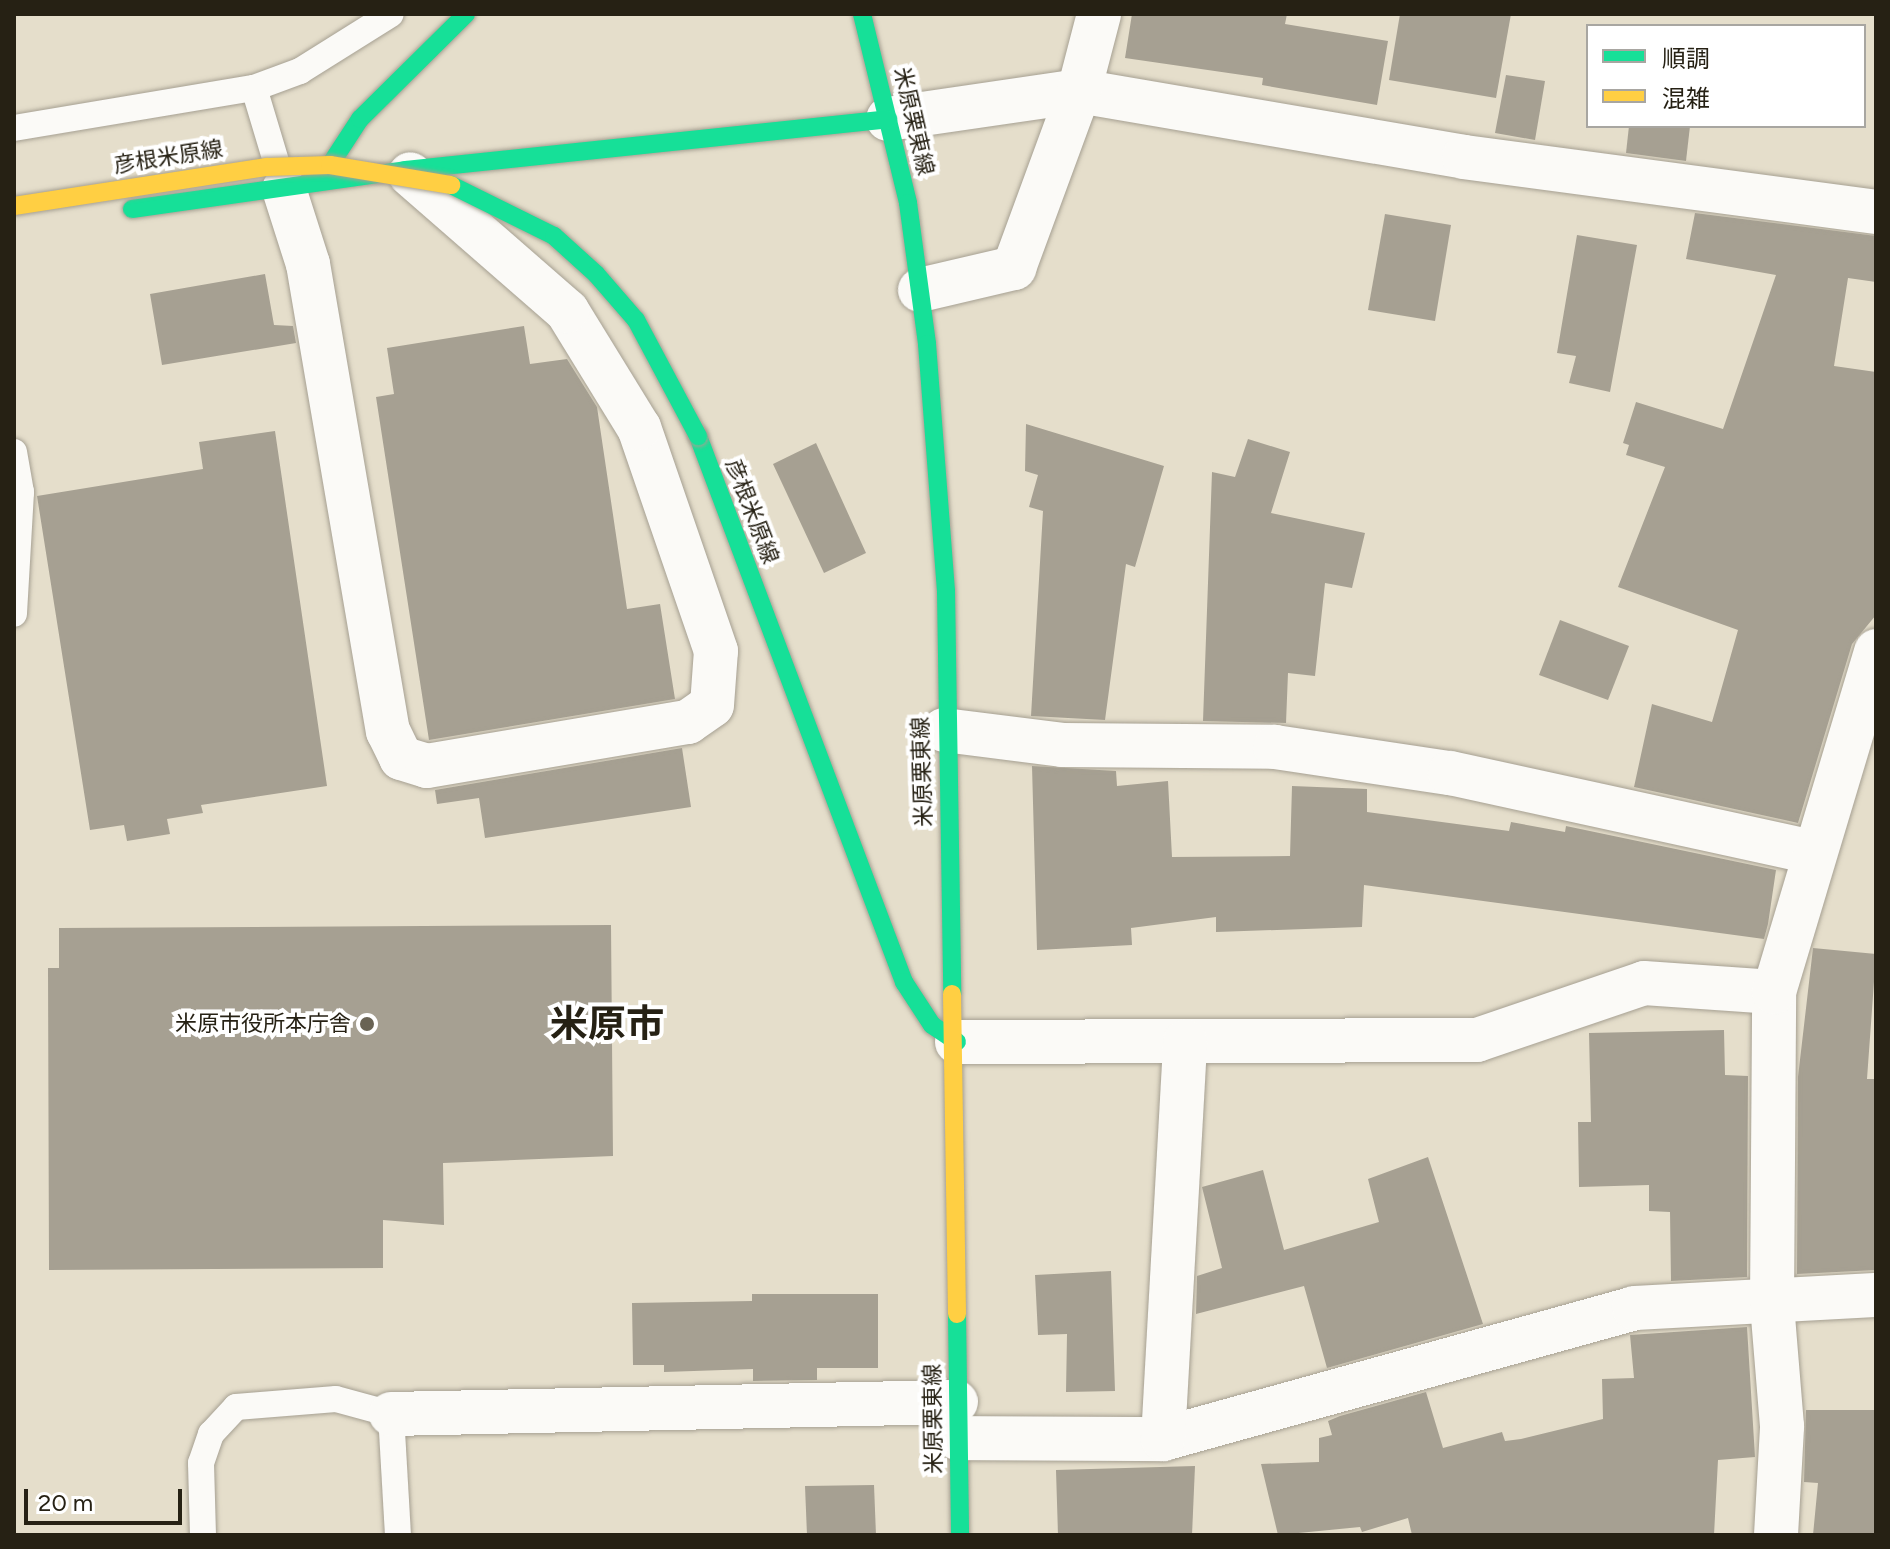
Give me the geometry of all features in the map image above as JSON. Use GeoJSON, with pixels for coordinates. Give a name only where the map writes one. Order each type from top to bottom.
{"type":"FeatureCollection","features":[{"type":"Feature","properties":{"kind":"main road"},"geometry":{"type":"LineString","coordinates":[[330,165],[360,119],[434,52],[466,14]]}},
{"type":"Feature","properties":{"kind":"main road","name":"米原栗東線"},"geometry":{"type":"LineString","coordinates":[[862,14],[888,119],[920,290],[946,591],[944,730],[957,1042],[960,1535]]}},
{"type":"Feature","properties":{"kind":"main road"},"geometry":{"type":"LineString","coordinates":[[14,224],[405,170],[888,119]]}},
{"type":"Feature","properties":{"kind":"main road","name":"彦根米原線"},"geometry":{"type":"LineString","coordinates":[[14,206],[206,174],[330,165],[450,185],[554,236],[636,320],[698,436],[904,982],[932,1025],[957,1042]]}},
{"type":"Feature","properties":{"kind":"street"},"geometry":{"type":"LineString","coordinates":[[920,290],[1014,268],[1079,91],[1099,14]]}},
{"type":"Feature","properties":{"kind":"street"},"geometry":{"type":"LineString","coordinates":[[888,119],[1079,91],[1464,157],[1876,212]]}},
{"type":"Feature","properties":{"kind":"street"},"geometry":{"type":"LineString","coordinates":[[284,189],[308,264],[388,731],[401,758],[442,764],[688,722],[712,705],[716,651],[639,428],[567,311],[405,170]]}},
{"type":"Feature","properties":{"kind":"street"},"geometry":{"type":"LineString","coordinates":[[1776,1535],[1782,1426],[1772,1304],[1774,992],[1813,852],[1876,651]]}},
{"type":"Feature","properties":{"kind":"street"},"geometry":{"type":"LineString","coordinates":[[944,730],[1062,745],[1275,747],[1450,773],[1813,852]]}},
{"type":"Feature","properties":{"kind":"street"},"geometry":{"type":"LineString","coordinates":[[957,1042],[1477,1040],[1644,983],[1774,992]]}},
{"type":"Feature","properties":{"kind":"street"},"geometry":{"type":"LineString","coordinates":[[1163,1439],[1185,1042]]}},
{"type":"Feature","properties":{"kind":"street"},"geometry":{"type":"LineString","coordinates":[[391,1414],[957,1420],[1163,1439],[1634,1308],[1772,1304],[1876,1295]]}},
{"type":"Feature","properties":{"kind":"lane"},"geometry":{"type":"LineString","coordinates":[[14,128],[254,88],[300,71],[391,14]]}},
{"type":"Feature","properties":{"kind":"lane"},"geometry":{"type":"LineString","coordinates":[[254,88],[284,189]]}},
{"type":"Feature","properties":{"kind":"lane"},"geometry":{"type":"LineString","coordinates":[[14,452],[21,492],[14,614]]}},
{"type":"Feature","properties":{"kind":"lane"},"geometry":{"type":"LineString","coordinates":[[203,1535],[201,1463],[211,1434],[236,1407],[336,1399],[391,1414],[398,1535]]}},
{"type":"Feature","properties":{"kind":"building"},"geometry":{"type":"Polygon","coordinates":[[[1132,14],[1287,14],[1285,24],[1388,41],[1377,105],[1262,85],[1263,78],[1125,58],[1132,14]]]}},
{"type":"Feature","properties":{"kind":"building"},"geometry":{"type":"Polygon","coordinates":[[[1400,14],[1511,14],[1496,98],[1389,80],[1400,14]]]}},
{"type":"Feature","properties":{"kind":"building"},"geometry":{"type":"Polygon","coordinates":[[[1506,75],[1545,81],[1535,140],[1495,133],[1506,75]]]}},
{"type":"Feature","properties":{"kind":"building"},"geometry":{"type":"Polygon","coordinates":[[[1629,128],[1690,128],[1686,161],[1626,153],[1629,128]]]}},
{"type":"Feature","properties":{"kind":"building"},"geometry":{"type":"Polygon","coordinates":[[[1695,213],[1876,236],[1876,282],[1848,278],[1834,366],[1876,372],[1876,615],[1852,644],[1798,823],[1634,787],[1652,704],[1712,722],[1738,630],[1618,587],[1665,467],[1626,455],[1629,445],[1623,443],[1636,402],[1723,429],[1776,275],[1686,259],[1695,213]]]}},
{"type":"Feature","properties":{"kind":"building"},"geometry":{"type":"Polygon","coordinates":[[[1385,214],[1451,225],[1435,321],[1368,310],[1385,214]]]}},
{"type":"Feature","properties":{"kind":"building"},"geometry":{"type":"Polygon","coordinates":[[[1577,235],[1637,245],[1610,392],[1569,383],[1576,356],[1557,353],[1577,235]]]}},
{"type":"Feature","properties":{"kind":"building"},"geometry":{"type":"Polygon","coordinates":[[[265,274],[274,325],[293,326],[296,343],[162,365],[150,294],[265,274]]]}},
{"type":"Feature","properties":{"kind":"building"},"geometry":{"type":"Polygon","coordinates":[[[524,326],[530,364],[567,359],[597,407],[627,609],[660,604],[675,699],[429,740],[376,397],[394,394],[387,348],[524,326]]]}},
{"type":"Feature","properties":{"kind":"building"},"geometry":{"type":"Polygon","coordinates":[[[1026,424],[1164,466],[1135,567],[1126,564],[1105,720],[1031,716],[1043,511],[1029,507],[1038,475],[1025,471],[1026,424]]]}},
{"type":"Feature","properties":{"kind":"building"},"geometry":{"type":"Polygon","coordinates":[[[275,431],[327,786],[201,805],[203,813],[167,819],[170,834],[127,841],[124,825],[90,830],[37,496],[203,469],[199,442],[275,431]]]}},
{"type":"Feature","properties":{"kind":"building"},"geometry":{"type":"Polygon","coordinates":[[[1248,439],[1290,452],[1271,513],[1365,533],[1352,588],[1325,583],[1315,676],[1288,673],[1286,723],[1203,721],[1212,472],[1235,477],[1248,439]]]}},
{"type":"Feature","properties":{"kind":"building"},"geometry":{"type":"Polygon","coordinates":[[[816,443],[866,553],[824,573],[773,464],[816,443]]]}},
{"type":"Feature","properties":{"kind":"building"},"geometry":{"type":"Polygon","coordinates":[[[1560,620],[1629,646],[1608,700],[1539,675],[1560,620]]]}},
{"type":"Feature","properties":{"kind":"building"},"geometry":{"type":"Polygon","coordinates":[[[682,748],[691,807],[485,838],[479,798],[437,804],[435,790],[682,748]]]}},
{"type":"Feature","properties":{"kind":"building"},"geometry":{"type":"Polygon","coordinates":[[[1032,766],[1116,771],[1117,786],[1168,781],[1172,857],[1290,856],[1292,786],[1367,789],[1367,812],[1509,831],[1511,822],[1565,832],[1566,826],[1776,870],[1768,924],[1764,939],[1364,885],[1362,927],[1216,932],[1216,917],[1131,928],[1132,945],[1037,950],[1032,766]]]}},
{"type":"Feature","properties":{"kind":"building"},"geometry":{"type":"Polygon","coordinates":[[[611,925],[613,1156],[443,1163],[444,1225],[383,1220],[383,1268],[49,1270],[48,968],[59,968],[59,928],[611,925]]]}},
{"type":"Feature","properties":{"kind":"building"},"geometry":{"type":"Polygon","coordinates":[[[1813,948],[1876,954],[1867,1079],[1876,1079],[1876,1270],[1797,1274],[1798,1077],[1813,948]]]}},
{"type":"Feature","properties":{"kind":"building"},"geometry":{"type":"Polygon","coordinates":[[[1724,1030],[1725,1075],[1748,1076],[1747,1277],[1671,1281],[1670,1212],[1649,1211],[1649,1185],[1579,1187],[1578,1122],[1591,1122],[1589,1033],[1724,1030]]]}},
{"type":"Feature","properties":{"kind":"building"},"geometry":{"type":"Polygon","coordinates":[[[1428,1157],[1483,1324],[1327,1368],[1304,1286],[1196,1314],[1197,1276],[1222,1268],[1202,1187],[1263,1170],[1284,1250],[1379,1222],[1368,1179],[1428,1157]]]}},
{"type":"Feature","properties":{"kind":"building"},"geometry":{"type":"Polygon","coordinates":[[[1111,1271],[1115,1391],[1066,1392],[1067,1334],[1038,1335],[1035,1275],[1111,1271]]]}},
{"type":"Feature","properties":{"kind":"building"},"geometry":{"type":"Polygon","coordinates":[[[752,1294],[878,1294],[878,1368],[817,1368],[817,1380],[753,1381],[753,1369],[664,1372],[664,1365],[633,1365],[632,1303],[752,1301],[752,1294]]]}},
{"type":"Feature","properties":{"kind":"building"},"geometry":{"type":"Polygon","coordinates":[[[1747,1327],[1755,1457],[1718,1460],[1714,1535],[1412,1535],[1408,1518],[1362,1532],[1360,1527],[1278,1535],[1261,1464],[1319,1462],[1319,1438],[1332,1435],[1328,1421],[1426,1392],[1443,1448],[1502,1432],[1505,1441],[1521,1439],[1603,1419],[1602,1379],[1634,1378],[1630,1335],[1747,1327]]]}},
{"type":"Feature","properties":{"kind":"building"},"geometry":{"type":"Polygon","coordinates":[[[1806,1410],[1876,1410],[1876,1535],[1813,1535],[1818,1483],[1804,1482],[1806,1410]]]}},
{"type":"Feature","properties":{"kind":"building"},"geometry":{"type":"Polygon","coordinates":[[[1195,1466],[1192,1535],[1058,1535],[1056,1470],[1195,1466]]]}},
{"type":"Feature","properties":{"kind":"building"},"geometry":{"type":"Polygon","coordinates":[[[874,1485],[876,1535],[807,1535],[805,1486],[874,1485]]]}},
{"type":"Feature","properties":{"kind":"traffic: fast"},"geometry":{"type":"LineString","coordinates":[[330,165],[360,119],[466,14]]}},
{"type":"Feature","properties":{"kind":"traffic: fast"},"geometry":{"type":"LineString","coordinates":[[862,14],[908,203],[927,344],[946,591],[952,994]]}},
{"type":"Feature","properties":{"kind":"traffic: fast"},"geometry":{"type":"LineString","coordinates":[[132,209],[405,170],[888,119]]}},
{"type":"Feature","properties":{"kind":"traffic: fast"},"geometry":{"type":"LineString","coordinates":[[451,185],[554,236],[596,274],[636,320],[698,436]]}},
{"type":"Feature","properties":{"kind":"traffic: fast"},"geometry":{"type":"LineString","coordinates":[[698,436],[904,982],[932,1025],[957,1042]]}},
{"type":"Feature","properties":{"kind":"traffic: fast"},"geometry":{"type":"LineString","coordinates":[[957,1314],[960,1535]]}},
{"type":"Feature","properties":{"kind":"traffic: slow"},"geometry":{"type":"LineString","coordinates":[[14,206],[267,167],[330,165],[451,185]]}},
{"type":"Feature","properties":{"kind":"traffic: slow"},"geometry":{"type":"LineString","coordinates":[[952,994],[957,1314]]}},
{"type":"Feature","properties":{"kind":"place","name":"米原市役所本庁舎"},"geometry":{"type":"Point","coordinates":[367,1024]}},
{"type":"Feature","properties":{"kind":"district","name":"米原市"},"geometry":{"type":"Point","coordinates":[607,1025]}}]}
